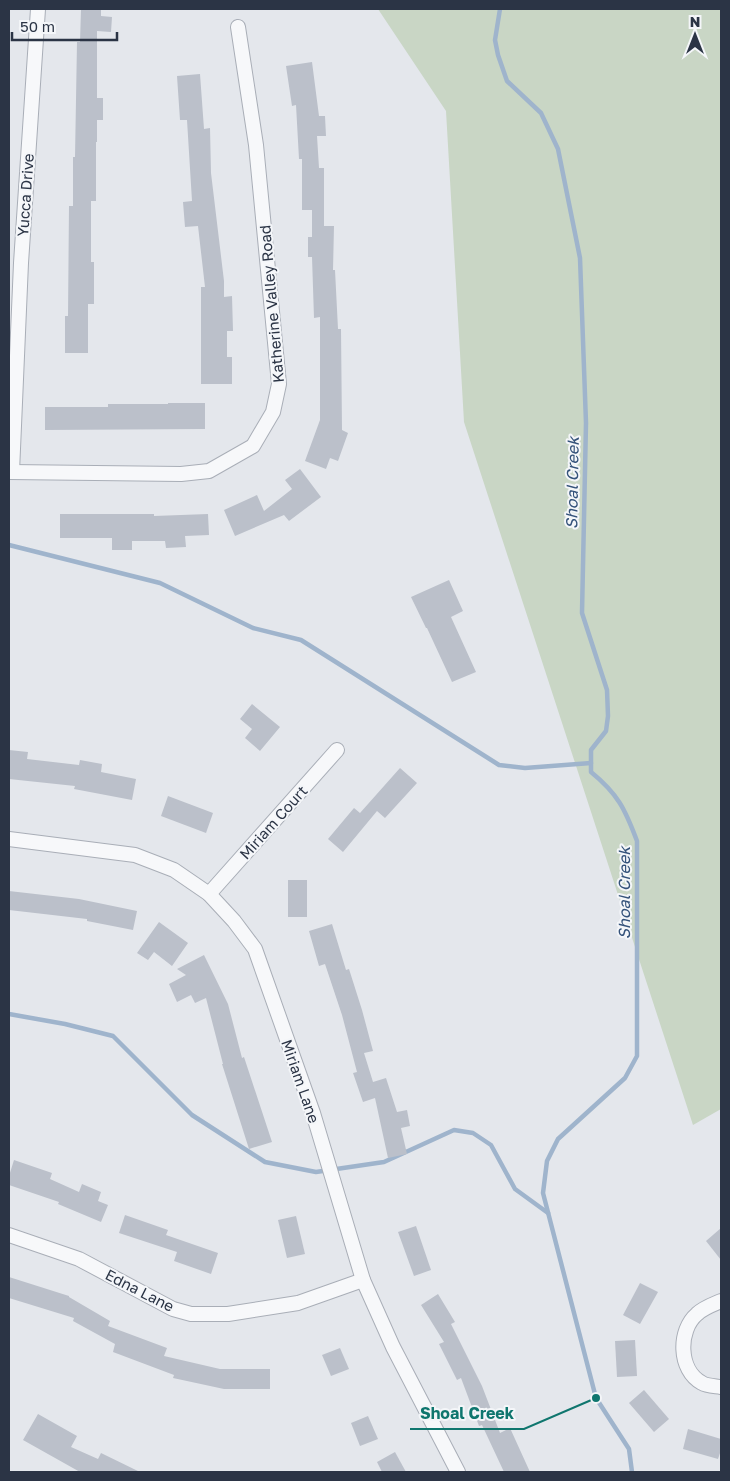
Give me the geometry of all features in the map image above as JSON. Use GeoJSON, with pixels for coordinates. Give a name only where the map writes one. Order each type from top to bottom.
{"type":"FeatureCollection","features":[{"type":"Feature","properties":{"kind":"street","name":"Yucca Drive"},"geometry":{"type":"LineString","coordinates":[[10,472],[21,263],[38,9]]}},
{"type":"Feature","properties":{"kind":"street","name":"Katherine Valley Road"},"geometry":{"type":"LineString","coordinates":[[10,472],[181,474],[209,471],[253,446],[273,412],[279,384],[272,302],[256,145],[238,27]]}},
{"type":"Feature","properties":{"kind":"street","name":"Miriam Court"},"geometry":{"type":"LineString","coordinates":[[209,894],[337,750]]}},
{"type":"Feature","properties":{"kind":"street","name":"Miriam Lane"},"geometry":{"type":"LineString","coordinates":[[9,838],[135,855],[174,870],[209,894],[234,920],[255,949],[313,1112],[363,1280],[393,1347],[458,1472]]}},
{"type":"Feature","properties":{"kind":"street","name":"Edna Lane"},"geometry":{"type":"LineString","coordinates":[[9,1236],[79,1259],[173,1308],[190,1314],[228,1314],[298,1303],[363,1280]]}},
{"type":"Feature","properties":{"kind":"street"},"geometry":{"type":"LineString","coordinates":[[721,1301],[696,1314],[684,1334],[683,1356],[690,1372],[702,1383],[721,1388]]}},
{"type":"Feature","properties":{"kind":"green space"},"geometry":{"type":"Polygon","coordinates":[[[378,9],[721,9],[721,1109],[693,1125],[464,422],[446,111],[378,9]]]}},
{"type":"Feature","properties":{"kind":"building"},"geometry":{"type":"Polygon","coordinates":[[[81,9],[101,9],[101,16],[112,17],[111,32],[97,31],[97,98],[103,98],[103,120],[97,120],[96,201],[91,201],[91,262],[94,262],[94,304],[88,304],[88,353],[65,353],[65,316],[68,316],[69,206],[73,206],[77,42],[80,42],[81,9]]]}},
{"type":"Feature","properties":{"kind":"building"},"geometry":{"type":"Polygon","coordinates":[[[312,62],[319,116],[325,116],[326,136],[317,136],[319,168],[324,168],[324,226],[334,226],[333,270],[335,270],[338,329],[341,329],[342,430],[348,433],[338,461],[330,458],[326,469],[305,461],[320,420],[320,317],[314,318],[312,257],[308,257],[308,237],[312,237],[312,210],[302,210],[302,159],[299,159],[296,105],[292,106],[286,66],[312,62]]]}},
{"type":"Feature","properties":{"kind":"building"},"geometry":{"type":"Polygon","coordinates":[[[200,74],[204,129],[210,128],[211,173],[224,281],[224,297],[232,296],[233,331],[227,331],[227,357],[232,357],[232,384],[201,384],[201,287],[205,287],[198,226],[185,227],[183,202],[192,201],[187,120],[180,120],[177,76],[200,74]]]}},
{"type":"Feature","properties":{"kind":"building"},"geometry":{"type":"Polygon","coordinates":[[[205,403],[205,429],[45,430],[45,407],[108,407],[108,404],[205,403]]]}},
{"type":"Feature","properties":{"kind":"building"},"geometry":{"type":"Polygon","coordinates":[[[300,469],[321,497],[289,521],[284,515],[235,536],[224,510],[257,495],[264,511],[292,489],[285,480],[300,469]]]}},
{"type":"Feature","properties":{"kind":"building"},"geometry":{"type":"Polygon","coordinates":[[[60,514],[154,514],[154,516],[208,514],[209,535],[185,536],[186,547],[166,548],[165,541],[132,541],[132,550],[112,550],[112,538],[60,538],[60,514]]]}},
{"type":"Feature","properties":{"kind":"building"},"geometry":{"type":"Polygon","coordinates":[[[449,580],[463,611],[451,617],[476,672],[452,682],[411,597],[449,580]]]}},
{"type":"Feature","properties":{"kind":"building"},"geometry":{"type":"Polygon","coordinates":[[[252,704],[280,727],[260,751],[245,738],[252,729],[240,719],[252,704]]]}},
{"type":"Feature","properties":{"kind":"building"},"geometry":{"type":"Polygon","coordinates":[[[9,750],[28,752],[27,759],[79,765],[80,760],[102,764],[101,772],[136,779],[132,800],[74,789],[75,786],[9,779],[9,750]]]}},
{"type":"Feature","properties":{"kind":"building"},"geometry":{"type":"Polygon","coordinates":[[[400,768],[417,783],[385,818],[377,811],[343,852],[328,839],[354,808],[360,813],[400,768]]]}},
{"type":"Feature","properties":{"kind":"building"},"geometry":{"type":"Polygon","coordinates":[[[168,796],[213,813],[206,833],[161,816],[168,796]]]}},
{"type":"Feature","properties":{"kind":"building"},"geometry":{"type":"Polygon","coordinates":[[[288,880],[307,880],[307,917],[288,917],[288,880]]]}},
{"type":"Feature","properties":{"kind":"building"},"geometry":{"type":"Polygon","coordinates":[[[9,891],[79,899],[137,911],[133,930],[87,921],[87,919],[9,910],[9,891]]]}},
{"type":"Feature","properties":{"kind":"building"},"geometry":{"type":"Polygon","coordinates":[[[159,922],[188,943],[172,966],[154,952],[148,960],[137,953],[159,922]]]}},
{"type":"Feature","properties":{"kind":"building"},"geometry":{"type":"Polygon","coordinates":[[[332,924],[346,970],[349,969],[373,1051],[364,1053],[373,1082],[386,1078],[397,1112],[407,1110],[410,1126],[401,1128],[407,1154],[388,1158],[375,1098],[363,1102],[353,1073],[357,1072],[342,1015],[325,964],[319,966],[309,931],[332,924]]]}},
{"type":"Feature","properties":{"kind":"building"},"geometry":{"type":"Polygon","coordinates":[[[204,955],[228,1004],[242,1058],[244,1057],[272,1142],[249,1149],[222,1064],[206,998],[195,1003],[191,995],[177,1002],[169,984],[186,975],[177,969],[204,955]]]}},
{"type":"Feature","properties":{"kind":"building"},"geometry":{"type":"Polygon","coordinates":[[[14,1160],[52,1173],[50,1179],[79,1192],[82,1184],[101,1192],[98,1201],[108,1205],[101,1222],[58,1204],[59,1202],[9,1185],[9,1176],[14,1160]]]}},
{"type":"Feature","properties":{"kind":"building"},"geometry":{"type":"Polygon","coordinates":[[[125,1215],[168,1230],[166,1235],[218,1253],[211,1274],[174,1261],[177,1252],[119,1233],[125,1215]]]}},
{"type":"Feature","properties":{"kind":"building"},"geometry":{"type":"Polygon","coordinates":[[[296,1216],[305,1254],[287,1258],[278,1220],[296,1216]]]}},
{"type":"Feature","properties":{"kind":"building"},"geometry":{"type":"Polygon","coordinates":[[[416,1226],[431,1270],[414,1276],[398,1232],[416,1226]]]}},
{"type":"Feature","properties":{"kind":"building"},"geometry":{"type":"Polygon","coordinates":[[[721,1228],[721,1260],[706,1241],[721,1228]]]}},
{"type":"Feature","properties":{"kind":"building"},"geometry":{"type":"Polygon","coordinates":[[[9,1277],[69,1296],[110,1321],[108,1326],[167,1348],[164,1356],[220,1369],[270,1369],[270,1389],[224,1389],[173,1378],[174,1375],[113,1352],[115,1344],[73,1321],[74,1318],[9,1298],[9,1277]]]}},
{"type":"Feature","properties":{"kind":"building"},"geometry":{"type":"Polygon","coordinates":[[[640,1283],[658,1292],[640,1324],[623,1315],[640,1283]]]}},
{"type":"Feature","properties":{"kind":"building"},"geometry":{"type":"Polygon","coordinates":[[[438,1294],[455,1322],[451,1324],[482,1386],[500,1433],[510,1428],[530,1472],[504,1472],[482,1425],[479,1426],[461,1378],[457,1380],[439,1344],[444,1342],[421,1305],[438,1294]]]}},
{"type":"Feature","properties":{"kind":"building"},"geometry":{"type":"Polygon","coordinates":[[[635,1340],[637,1376],[617,1377],[615,1341],[635,1340]]]}},
{"type":"Feature","properties":{"kind":"building"},"geometry":{"type":"Polygon","coordinates":[[[340,1348],[349,1369],[331,1376],[322,1355],[340,1348]]]}},
{"type":"Feature","properties":{"kind":"building"},"geometry":{"type":"Polygon","coordinates":[[[644,1390],[669,1419],[654,1432],[629,1403],[644,1390]]]}},
{"type":"Feature","properties":{"kind":"building"},"geometry":{"type":"Polygon","coordinates":[[[38,1414],[77,1436],[71,1447],[98,1459],[101,1453],[140,1472],[80,1472],[23,1440],[38,1414]]]}},
{"type":"Feature","properties":{"kind":"building"},"geometry":{"type":"Polygon","coordinates":[[[368,1416],[378,1439],[360,1446],[351,1423],[368,1416]]]}},
{"type":"Feature","properties":{"kind":"building"},"geometry":{"type":"Polygon","coordinates":[[[688,1429],[721,1439],[721,1450],[718,1459],[683,1449],[688,1429]]]}},
{"type":"Feature","properties":{"kind":"building"},"geometry":{"type":"Polygon","coordinates":[[[395,1452],[406,1472],[382,1472],[377,1462],[395,1452]]]}},
{"type":"Feature","properties":{"kind":"waterway","name":"Shoal Creek"},"geometry":{"type":"LineString","coordinates":[[500,9],[495,40],[498,55],[507,81],[541,113],[558,149],[580,258],[586,423],[582,613],[607,690],[608,716],[606,731],[591,750],[591,772],[620,803],[637,841],[637,1056],[625,1078],[558,1139],[547,1161],[543,1193],[596,1398],[629,1449],[632,1472]]}},
{"type":"Feature","properties":{"kind":"waterway"},"geometry":{"type":"LineString","coordinates":[[9,545],[160,583],[253,628],[301,640],[499,765],[525,768],[591,763]]}},
{"type":"Feature","properties":{"kind":"waterway"},"geometry":{"type":"LineString","coordinates":[[9,1014],[65,1024],[113,1036],[192,1115],[265,1162],[316,1172],[384,1162],[454,1130],[473,1133],[491,1145],[515,1189],[548,1213]]}},
{"type":"Feature","properties":{"kind":"place","name":"Shoal Creek"},"geometry":{"type":"Point","coordinates":[596,1398]}}]}
